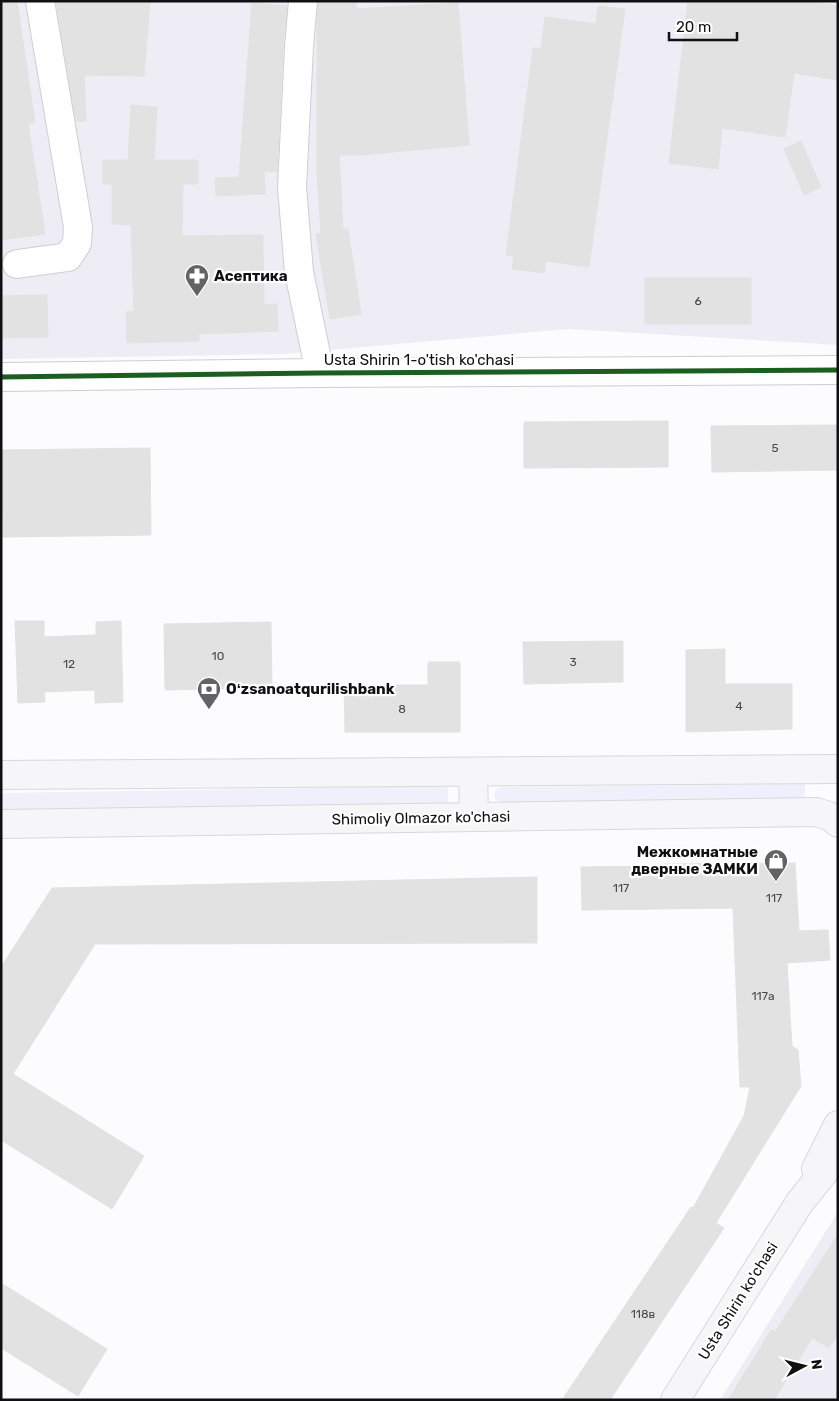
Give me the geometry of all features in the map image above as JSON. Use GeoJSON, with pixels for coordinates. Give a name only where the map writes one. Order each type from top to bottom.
{"type":"FeatureCollection","features":[{"type":"Feature","properties":{"kind":"main road"},"geometry":{"type":"LineString","coordinates":[[1,775],[838,769]]}},
{"type":"Feature","properties":{"kind":"main road"},"geometry":{"type":"LineString","coordinates":[[473,772],[474,817]]}},
{"type":"Feature","properties":{"kind":"main road","name":"Shimoliy Olmazor ko'chasi"},"geometry":{"type":"LineString","coordinates":[[1,824],[816,812],[838,822]]}},
{"type":"Feature","properties":{"kind":"main road","name":"Usta Shirin ko'chasi"},"geometry":{"type":"LineString","coordinates":[[675,1400],[800,1202],[838,1125]]}},
{"type":"Feature","properties":{"kind":"main road","name":"Usta Shirin ko'chasi"},"geometry":{"type":"LineString","coordinates":[[800,1202],[838,1154]]}},
{"type":"Feature","properties":{"kind":"street"},"geometry":{"type":"LineString","coordinates":[[17,264],[68,257],[77,243],[78,227],[40,1]]}},
{"type":"Feature","properties":{"kind":"street"},"geometry":{"type":"LineString","coordinates":[[303,1],[292,187],[299,272],[320,372]]}},
{"type":"Feature","properties":{"kind":"street","name":"Usta Shirin 1-o'tish ko'chasi"},"geometry":{"type":"LineString","coordinates":[[1,377],[320,372],[838,370]]}},
{"type":"Feature","properties":{"kind":"shaded area"},"geometry":{"type":"Polygon","coordinates":[[[1,1],[838,1],[838,345],[569,329],[283,354],[1,359],[1,1]]]}},
{"type":"Feature","properties":{"kind":"shaded area"},"geometry":{"type":"Polygon","coordinates":[[[805,784],[805,799],[501,802],[496,800],[494,794],[496,789],[501,787],[805,784]]]}},
{"type":"Feature","properties":{"kind":"shaded area"},"geometry":{"type":"Polygon","coordinates":[[[448,786],[448,803],[1,810],[1,793],[448,786]]]}},
{"type":"Feature","properties":{"kind":"shaded area"},"geometry":{"type":"Polygon","coordinates":[[[838,1212],[838,1400],[720,1400],[838,1212]]]}},
{"type":"Feature","properties":{"kind":"building"},"geometry":{"type":"Polygon","coordinates":[[[1,1],[17,1],[35,123],[28,123],[45,234],[1,240],[1,1]]]}},
{"type":"Feature","properties":{"kind":"building"},"geometry":{"type":"Polygon","coordinates":[[[56,1],[150,1],[144,76],[84,75],[86,121],[76,121],[56,1]]]}},
{"type":"Feature","properties":{"kind":"building"},"geometry":{"type":"Polygon","coordinates":[[[318,1],[356,1],[356,9],[458,3],[469,145],[360,155],[339,155],[343,229],[348,229],[361,314],[330,319],[316,234],[321,233],[317,171],[318,1]]]}},
{"type":"Feature","properties":{"kind":"building"},"geometry":{"type":"Polygon","coordinates":[[[688,1],[803,1],[838,6],[838,80],[794,73],[785,137],[722,128],[718,169],[669,163],[688,1]]]}},
{"type":"Feature","properties":{"kind":"building"},"geometry":{"type":"Polygon","coordinates":[[[252,3],[287,6],[283,46],[277,172],[264,171],[265,194],[216,196],[215,178],[239,177],[252,3]]]}},
{"type":"Feature","properties":{"kind":"building"},"geometry":{"type":"Polygon","coordinates":[[[598,6],[625,9],[589,267],[546,261],[544,273],[512,269],[514,256],[506,255],[533,48],[541,49],[545,17],[596,24],[598,6]]]}},
{"type":"Feature","properties":{"kind":"building"},"geometry":{"type":"Polygon","coordinates":[[[131,105],[157,107],[154,160],[198,160],[198,184],[183,184],[182,236],[263,235],[264,305],[277,304],[278,331],[199,334],[199,341],[127,343],[126,312],[134,311],[131,225],[112,224],[112,184],[103,184],[103,160],[128,160],[131,105]]]}},
{"type":"Feature","properties":{"kind":"building"},"geometry":{"type":"Polygon","coordinates":[[[801,141],[821,187],[804,195],[784,149],[801,141]]]}},
{"type":"Feature","properties":{"kind":"building"},"geometry":{"type":"Polygon","coordinates":[[[645,278],[751,278],[751,324],[645,324],[645,278]]]}},
{"type":"Feature","properties":{"kind":"building"},"geometry":{"type":"Polygon","coordinates":[[[47,295],[48,337],[1,338],[1,296],[47,295]]]}},
{"type":"Feature","properties":{"kind":"building"},"geometry":{"type":"Polygon","coordinates":[[[668,421],[668,467],[524,468],[524,422],[668,421]]]}},
{"type":"Feature","properties":{"kind":"building"},"geometry":{"type":"Polygon","coordinates":[[[838,425],[838,470],[712,472],[711,426],[838,425]]]}},
{"type":"Feature","properties":{"kind":"building"},"geometry":{"type":"Polygon","coordinates":[[[150,448],[151,535],[3,537],[2,450],[150,448]]]}},
{"type":"Feature","properties":{"kind":"building"},"geometry":{"type":"Polygon","coordinates":[[[15,621],[44,621],[44,637],[96,635],[96,622],[121,621],[123,702],[95,703],[95,690],[44,692],[45,702],[18,703],[15,621]]]}},
{"type":"Feature","properties":{"kind":"building"},"geometry":{"type":"Polygon","coordinates":[[[271,622],[272,688],[165,690],[164,624],[271,622]]]}},
{"type":"Feature","properties":{"kind":"building"},"geometry":{"type":"Polygon","coordinates":[[[623,641],[623,682],[524,684],[523,642],[623,641]]]}},
{"type":"Feature","properties":{"kind":"building"},"geometry":{"type":"Polygon","coordinates":[[[725,649],[725,684],[792,684],[792,729],[686,732],[686,650],[725,649]]]}},
{"type":"Feature","properties":{"kind":"building"},"geometry":{"type":"Polygon","coordinates":[[[428,662],[460,662],[460,732],[345,732],[344,685],[428,685],[428,662]]]}},
{"type":"Feature","properties":{"kind":"building"},"geometry":{"type":"Polygon","coordinates":[[[795,863],[799,931],[828,930],[830,960],[787,963],[792,1046],[798,1050],[801,1086],[716,1223],[724,1228],[610,1400],[562,1400],[691,1207],[693,1208],[744,1116],[750,1087],[740,1087],[733,908],[582,910],[581,867],[795,863]]]}},
{"type":"Feature","properties":{"kind":"building"},"geometry":{"type":"Polygon","coordinates":[[[537,877],[537,943],[95,944],[13,1074],[144,1156],[112,1209],[1,1140],[1,967],[52,888],[537,877]]]}},
{"type":"Feature","properties":{"kind":"building"},"geometry":{"type":"Polygon","coordinates":[[[838,1234],[838,1334],[829,1348],[812,1338],[774,1400],[728,1400],[771,1330],[775,1332],[838,1234]]]}},
{"type":"Feature","properties":{"kind":"building"},"geometry":{"type":"Polygon","coordinates":[[[1,1283],[107,1349],[78,1396],[1,1348],[1,1283]]]}},
{"type":"Feature","properties":{"kind":"cycle path"},"geometry":{"type":"LineString","coordinates":[[1,377],[838,370]]}},
{"type":"Feature","properties":{"kind":"place","name":"Асептика"},"geometry":{"type":"Point","coordinates":[197,297]}},
{"type":"Feature","properties":{"kind":"place","name":"Oʻzsanoatqurilishbank"},"geometry":{"type":"Point","coordinates":[209,710]}},
{"type":"Feature","properties":{"kind":"place","name":"Межкомнатные дверные ЗАМКИ"},"geometry":{"type":"Point","coordinates":[776,882]}}]}
